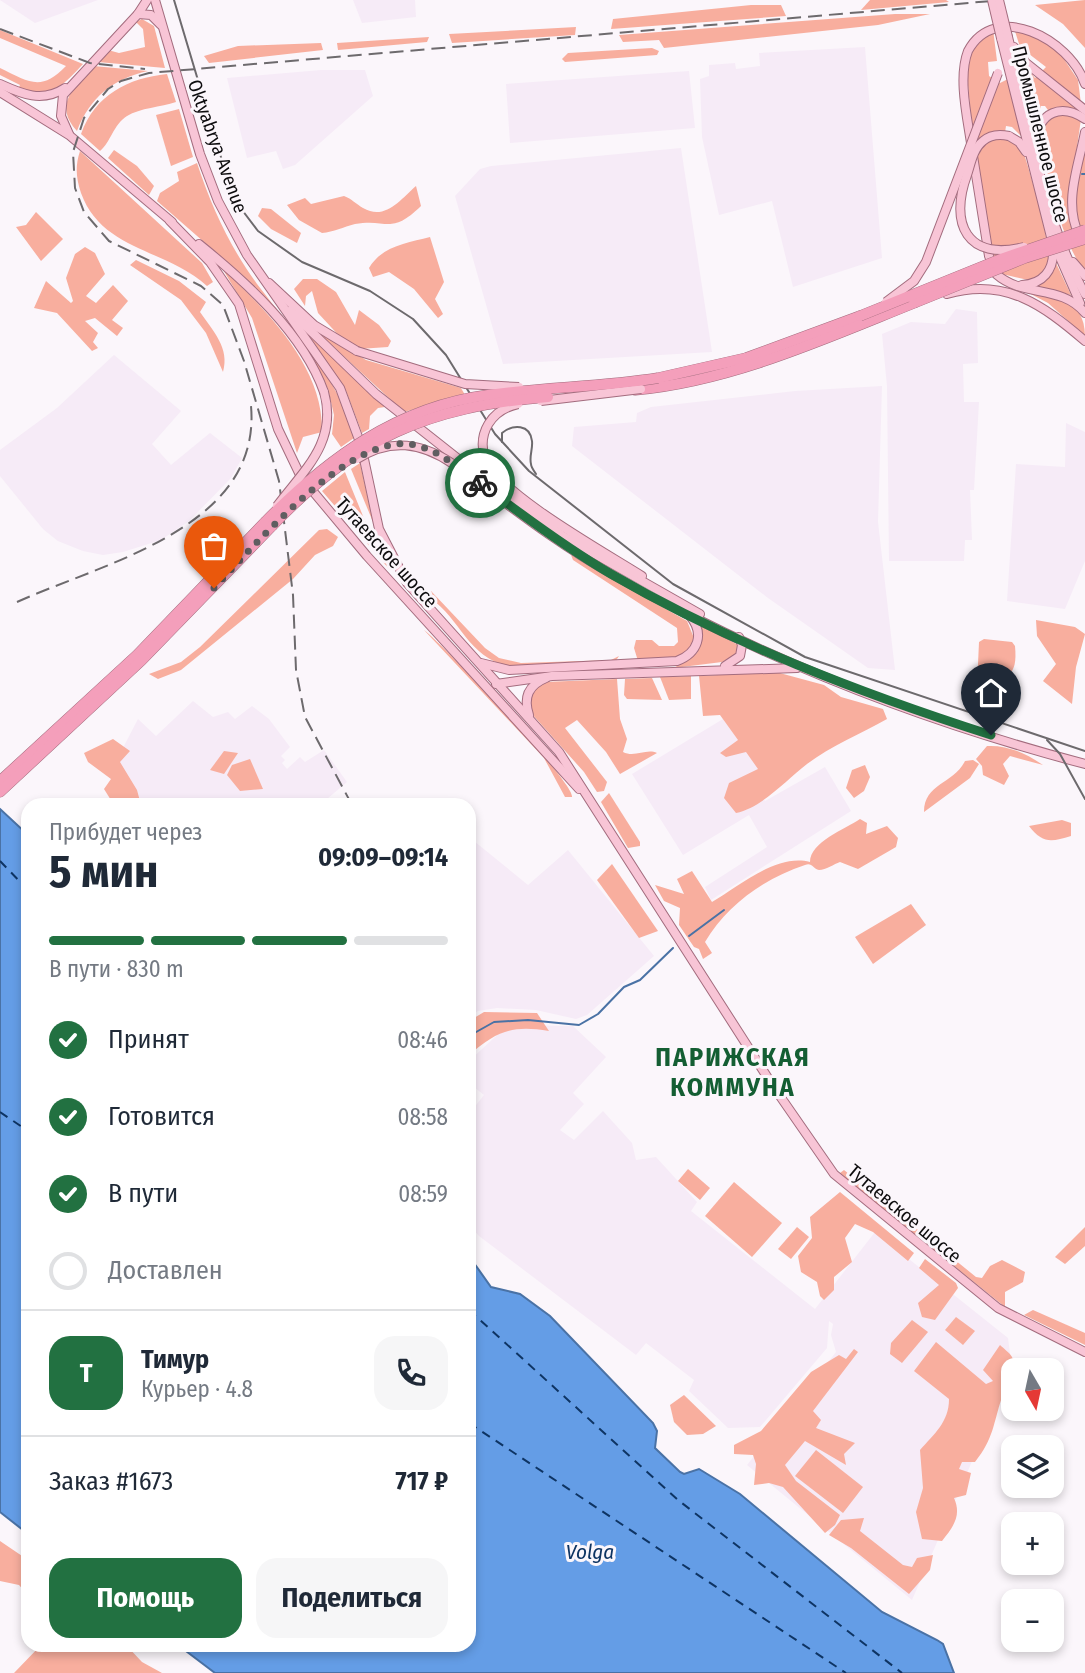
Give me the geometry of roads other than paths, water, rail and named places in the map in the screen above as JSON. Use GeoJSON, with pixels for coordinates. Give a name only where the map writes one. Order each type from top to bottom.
{"type":"FeatureCollection","features":[{"type":"Feature","properties":{"kind":"highway"},"geometry":{"type":"LineString","coordinates":[[0,792],[116,680],[305,482],[345,450],[382,429],[423,411],[485,395],[658,378],[746,358],[860,316],[1053,238],[1085,230]]}},
{"type":"Feature","properties":{"kind":"highway"},"geometry":{"type":"LineString","coordinates":[[0,780],[201,603],[289,508],[349,458],[386,436],[433,416],[503,401],[641,389],[701,378],[770,359],[1025,258],[1085,240]]}},
{"type":"Feature","properties":{"kind":"main road"},"geometry":{"type":"LineString","coordinates":[[69,135],[60,109],[63,94],[138,14],[147,0]]}},
{"type":"Feature","properties":{"kind":"main road","name":"Oktyabrya Avenue"},"geometry":{"type":"LineString","coordinates":[[155,0],[200,154],[218,201],[257,271]]}},
{"type":"Feature","properties":{"kind":"main road","name":"Промышленное шоссе"},"geometry":{"type":"LineString","coordinates":[[992,0],[1064,248],[1085,294]]}},
{"type":"Feature","properties":{"kind":"main road","name":"Промышленное шоссе"},"geometry":{"type":"LineString","coordinates":[[999,0],[1032,168],[1053,238],[1085,312]]}},
{"type":"Feature","properties":{"kind":"main road"},"geometry":{"type":"LineString","coordinates":[[138,14],[151,15],[163,27]]}},
{"type":"Feature","properties":{"kind":"main road"},"geometry":{"type":"LineString","coordinates":[[1085,84],[1066,51],[1040,28],[1026,22],[1006,21],[992,26],[974,40],[967,54],[965,76],[969,125],[989,256],[996,274],[1016,285],[1064,295],[1085,312]]}},
{"type":"Feature","properties":{"kind":"main road"},"geometry":{"type":"LineString","coordinates":[[1005,38],[1034,69],[1085,110]]}},
{"type":"Feature","properties":{"kind":"main road"},"geometry":{"type":"LineString","coordinates":[[860,316],[901,293],[922,269],[998,73],[1005,38]]}},
{"type":"Feature","properties":{"kind":"main road"},"geometry":{"type":"LineString","coordinates":[[0,84],[34,97],[50,95],[70,84]]}},
{"type":"Feature","properties":{"kind":"main road"},"geometry":{"type":"LineString","coordinates":[[0,92],[69,135],[225,266],[268,309],[309,362],[324,392],[329,415],[324,442],[316,457],[265,522]]}},
{"type":"Feature","properties":{"kind":"main road"},"geometry":{"type":"LineString","coordinates":[[1036,151],[1038,129],[1046,116],[1066,110],[1085,119]]}},
{"type":"Feature","properties":{"kind":"main road"},"geometry":{"type":"LineString","coordinates":[[1085,132],[1072,204],[1074,224],[1085,240]]}},
{"type":"Feature","properties":{"kind":"main road"},"geometry":{"type":"LineString","coordinates":[[1016,285],[1030,285],[1046,275],[1053,259],[1053,238],[995,251],[980,246],[963,227],[959,198],[974,153],[990,137],[1009,136],[1022,146],[1032,168]]}},
{"type":"Feature","properties":{"kind":"main road","name":"Тутаевское шоссе"},"geometry":{"type":"LineString","coordinates":[[170,221],[210,262],[239,304],[278,429],[301,477],[358,547],[583,791]]}},
{"type":"Feature","properties":{"kind":"main road"},"geometry":{"type":"LineString","coordinates":[[1064,248],[1085,276]]}},
{"type":"Feature","properties":{"kind":"main road"},"geometry":{"type":"LineString","coordinates":[[257,271],[314,326],[357,351],[394,365],[485,387],[658,378]]}},
{"type":"Feature","properties":{"kind":"main road"},"geometry":{"type":"LineString","coordinates":[[257,271],[293,315],[335,357],[401,415],[564,536],[739,637],[742,645],[740,656],[719,668]]}},
{"type":"Feature","properties":{"kind":"main road","name":"Тутаевское шоссе"},"geometry":{"type":"LineString","coordinates":[[257,271],[340,388],[361,445],[379,529],[401,573],[559,752],[785,1106],[834,1174],[999,1308],[1085,1352]]}},
{"type":"Feature","properties":{"kind":"main road"},"geometry":{"type":"LineString","coordinates":[[914,303],[961,290],[996,289],[1026,297],[1085,341]]}},
{"type":"Feature","properties":{"kind":"main road"},"geometry":{"type":"LineString","coordinates":[[641,389],[508,406],[495,415],[486,428],[482,446],[485,459],[495,475],[523,497],[679,601]]}},
{"type":"Feature","properties":{"kind":"main road"},"geometry":{"type":"LineString","coordinates":[[289,508],[348,465],[383,447],[400,444],[421,447],[453,464],[599,566],[685,612],[807,669],[916,711],[1085,764]]}},
{"type":"Feature","properties":{"kind":"main road"},"geometry":{"type":"LineString","coordinates":[[669,668],[691,654],[698,641],[696,624],[685,612]]}},
{"type":"Feature","properties":{"kind":"main road"},"geometry":{"type":"LineString","coordinates":[[478,661],[498,669],[509,670],[775,666],[807,669]]}},
{"type":"Feature","properties":{"kind":"main road"},"geometry":{"type":"LineString","coordinates":[[479,676],[499,685],[552,676],[625,669]]}},
{"type":"Feature","properties":{"kind":"main road"},"geometry":{"type":"LineString","coordinates":[[531,721],[526,701],[529,690],[552,676]]}},
{"type":"Feature","properties":{"kind":"water"},"geometry":{"type":"Polygon","coordinates":[[[0,809],[21,828],[21,1528],[0,1512],[0,809]]]}},
{"type":"Feature","properties":{"kind":"water","name":"Volga"},"geometry":{"type":"Polygon","coordinates":[[[476,1266],[491,1287],[520,1294],[550,1316],[653,1423],[657,1431],[655,1448],[680,1472],[684,1474],[699,1469],[740,1494],[882,1612],[943,1644],[954,1673],[215,1673],[187,1652],[476,1652],[476,1266]]]}},
{"type":"Feature","properties":{"kind":"waterway"},"geometry":{"type":"LineString","coordinates":[[689,936],[724,910]]}},
{"type":"Feature","properties":{"kind":"waterway"},"geometry":{"type":"LineString","coordinates":[[476,1032],[494,1022],[528,1020],[579,1025],[598,1014],[624,987],[640,980],[673,948]]}},
{"type":"Feature","properties":{"kind":"tram line"},"geometry":{"type":"LineString","coordinates":[[174,0],[236,202],[258,231],[302,262],[370,291],[413,319],[446,355],[495,434],[529,471],[673,584],[805,657],[1085,751]]}},
{"type":"Feature","properties":{"kind":"tram line"},"geometry":{"type":"LineString","coordinates":[[502,442],[502,433],[511,428],[520,427],[528,431],[532,441],[531,465],[536,474]]}},
{"type":"Feature","properties":{"kind":"tram line"},"geometry":{"type":"LineString","coordinates":[[1047,740],[1060,754],[1085,799]]}},
{"type":"Feature","properties":{"kind":"railway"},"geometry":{"type":"LineString","coordinates":[[348,798],[305,717],[296,670],[293,595],[279,481],[244,361],[223,305],[201,286],[109,241],[84,212],[75,188],[73,152],[84,118],[108,89],[121,81],[149,73],[1003,0]]}},
{"type":"Feature","properties":{"kind":"railway"},"geometry":{"type":"LineString","coordinates":[[0,29],[90,63],[145,69]]}},
{"type":"Feature","properties":{"kind":"railway"},"geometry":{"type":"LineString","coordinates":[[17,602],[132,555],[170,535],[204,511],[231,483],[248,448],[251,406]]}},
{"type":"Feature","properties":{"kind":"district","name":"ПАРИЖСКАЯ КОММУНА"},"geometry":{"type":"Point","coordinates":[733,1072]}}]}
